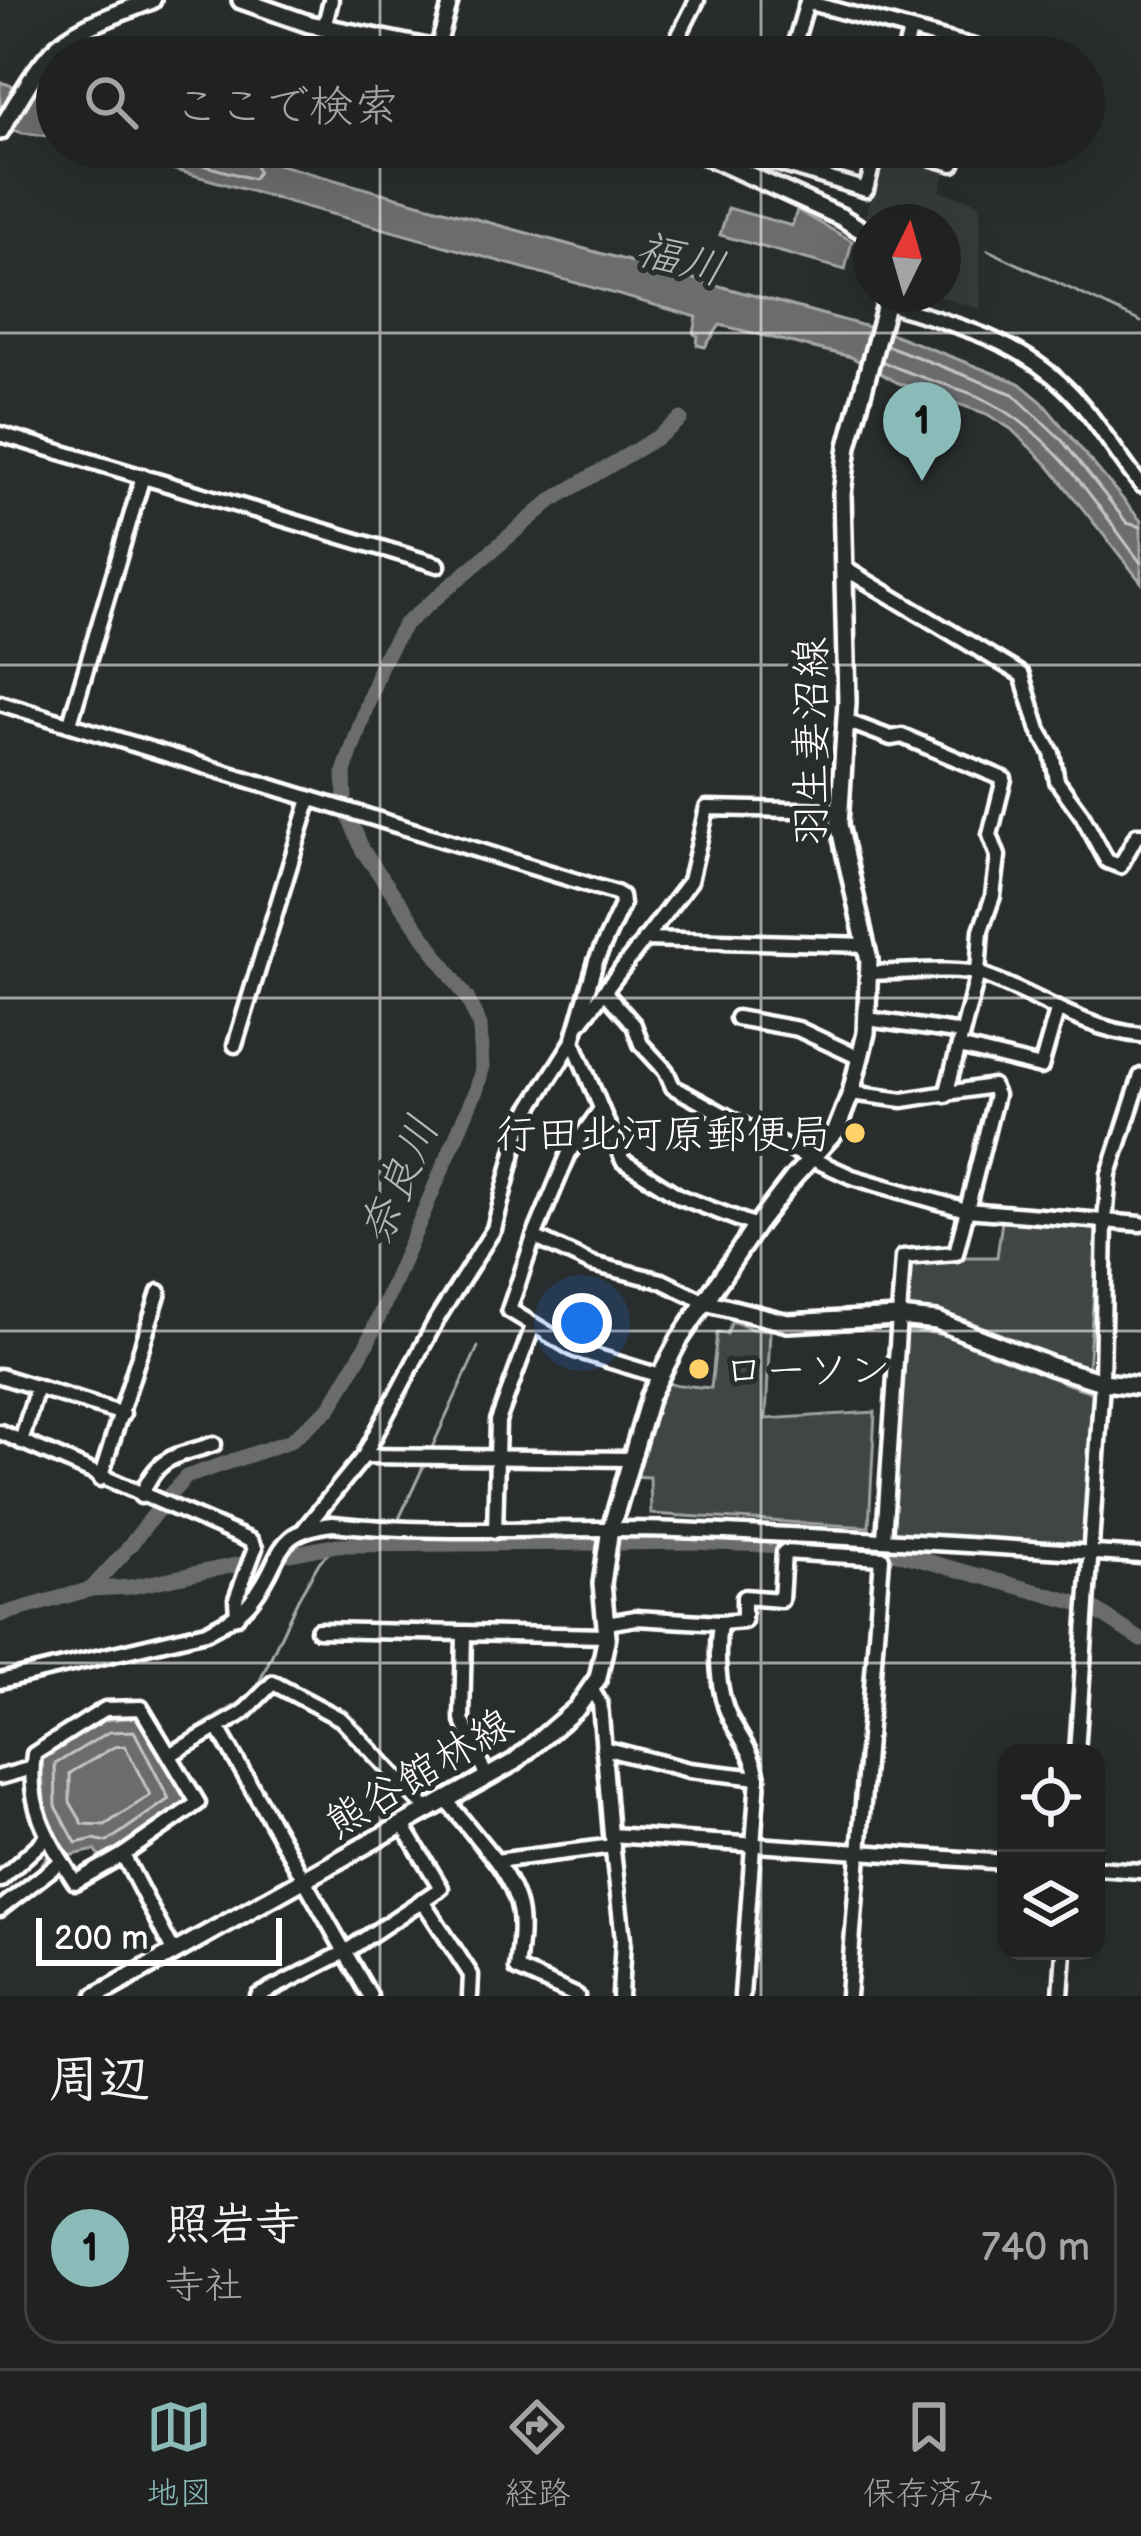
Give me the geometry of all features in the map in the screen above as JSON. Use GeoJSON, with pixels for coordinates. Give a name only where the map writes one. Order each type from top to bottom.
{"type":"FeatureCollection","features":[{"type":"Feature","properties":{"kind":"main road"},"geometry":{"type":"LineString","coordinates":[[74,36],[152,0]]}},
{"type":"Feature","properties":{"kind":"main road"},"geometry":{"type":"LineString","coordinates":[[241,0],[324,28],[365,36]]}},
{"type":"Feature","properties":{"kind":"main road"},"geometry":{"type":"LineString","coordinates":[[0,131],[36,74]]}},
{"type":"Feature","properties":{"kind":"main road"},"geometry":{"type":"LineString","coordinates":[[735,168],[853,227]]}},
{"type":"Feature","properties":{"kind":"main road","name":"羽生妻沼線"},"geometry":{"type":"LineString","coordinates":[[705,1302],[756,1226],[836,1131],[851,1093],[868,1019],[867,944],[842,848],[839,811],[846,721],[842,476],[885,312]]}},
{"type":"Feature","properties":{"kind":"main road"},"geometry":{"type":"LineString","coordinates":[[705,1302],[788,1323],[898,1317],[958,1327],[1052,1366],[1102,1382],[1141,1386]]}},
{"type":"Feature","properties":{"kind":"main road","name":"熊谷館林線"},"geometry":{"type":"LineString","coordinates":[[96,1996],[487,1778],[548,1736],[592,1690],[603,1666],[607,1630],[602,1584],[608,1539],[631,1459],[659,1376],[705,1302]]}},
{"type":"Feature","properties":{"kind":"street"},"geometry":{"type":"LineString","coordinates":[[324,28],[332,0]]}},
{"type":"Feature","properties":{"kind":"street"},"geometry":{"type":"LineString","coordinates":[[441,36],[451,0]]}},
{"type":"Feature","properties":{"kind":"street"},"geometry":{"type":"LineString","coordinates":[[679,36],[697,0]]}},
{"type":"Feature","properties":{"kind":"street"},"geometry":{"type":"LineString","coordinates":[[797,36],[807,2],[925,36]]}},
{"type":"Feature","properties":{"kind":"street"},"geometry":{"type":"LineString","coordinates":[[909,36],[910,32]]}},
{"type":"Feature","properties":{"kind":"street"},"geometry":{"type":"LineString","coordinates":[[755,177],[758,168]]}},
{"type":"Feature","properties":{"kind":"street"},"geometry":{"type":"LineString","coordinates":[[805,168],[866,190],[872,168]]}},
{"type":"Feature","properties":{"kind":"street"},"geometry":{"type":"LineString","coordinates":[[916,312],[986,335],[1040,365],[1068,390],[1141,485]]}},
{"type":"Feature","properties":{"kind":"street"},"geometry":{"type":"LineString","coordinates":[[0,434],[438,565]]}},
{"type":"Feature","properties":{"kind":"street"},"geometry":{"type":"LineString","coordinates":[[70,723],[142,476]]}},
{"type":"Feature","properties":{"kind":"street"},"geometry":{"type":"LineString","coordinates":[[844,568],[1022,675],[1039,730],[1052,753],[1057,781],[1107,861],[1120,866],[1141,835]]}},
{"type":"Feature","properties":{"kind":"street"},"geometry":{"type":"LineString","coordinates":[[0,703],[621,896],[622,905],[603,940],[573,1036],[622,1161],[683,1198],[756,1226]]}},
{"type":"Feature","properties":{"kind":"street"},"geometry":{"type":"LineString","coordinates":[[846,721],[891,738],[902,736],[1004,779],[990,835],[998,856],[993,896],[981,930],[978,973],[946,1094]]}},
{"type":"Feature","properties":{"kind":"street"},"geometry":{"type":"LineString","coordinates":[[236,1045],[310,799]]}},
{"type":"Feature","properties":{"kind":"street"},"geometry":{"type":"LineString","coordinates":[[305,1528],[364,1456],[437,1319],[494,1229],[522,1121],[573,1036],[690,881],[707,808],[839,811]]}},
{"type":"Feature","properties":{"kind":"street"},"geometry":{"type":"LineString","coordinates":[[644,939],[867,944]]}},
{"type":"Feature","properties":{"kind":"street"},"geometry":{"type":"LineString","coordinates":[[870,973],[978,973],[1057,1012],[1114,1033],[1141,1035]]}},
{"type":"Feature","properties":{"kind":"street"},"geometry":{"type":"LineString","coordinates":[[604,992],[634,1025],[641,1044],[666,1071],[673,1087],[810,1160],[967,1210],[1141,1224]]}},
{"type":"Feature","properties":{"kind":"street"},"geometry":{"type":"LineString","coordinates":[[868,1019],[961,1040],[1041,1067],[1057,1012]]}},
{"type":"Feature","properties":{"kind":"street"},"geometry":{"type":"LineString","coordinates":[[737,1018],[798,1029],[860,1058]]}},
{"type":"Feature","properties":{"kind":"street"},"geometry":{"type":"LineString","coordinates":[[1078,1744],[1102,1382],[1109,1174],[1141,1076]]}},
{"type":"Feature","properties":{"kind":"street"},"geometry":{"type":"LineString","coordinates":[[851,1093],[903,1100],[992,1085],[996,1095],[956,1253],[903,1257],[884,1539]]}},
{"type":"Feature","properties":{"kind":"street"},"geometry":{"type":"LineString","coordinates":[[602,1109],[569,1153],[509,1310],[575,1350],[659,1376]]}},
{"type":"Feature","properties":{"kind":"street"},"geometry":{"type":"LineString","coordinates":[[534,1237],[592,1264],[662,1281],[705,1302]]}},
{"type":"Feature","properties":{"kind":"street"},"geometry":{"type":"LineString","coordinates":[[100,1479],[159,1292]]}},
{"type":"Feature","properties":{"kind":"street"},"geometry":{"type":"LineString","coordinates":[[495,1531],[497,1421],[533,1326]]}},
{"type":"Feature","properties":{"kind":"street"},"geometry":{"type":"LineString","coordinates":[[0,1376],[123,1414]]}},
{"type":"Feature","properties":{"kind":"street"},"geometry":{"type":"LineString","coordinates":[[22,1442],[37,1387]]}},
{"type":"Feature","properties":{"kind":"street"},"geometry":{"type":"LineString","coordinates":[[0,1432],[251,1541],[255,1548],[236,1599],[237,1616]]}},
{"type":"Feature","properties":{"kind":"street"},"geometry":{"type":"LineString","coordinates":[[144,1497],[152,1470],[162,1461],[214,1444]]}},
{"type":"Feature","properties":{"kind":"street"},"geometry":{"type":"LineString","coordinates":[[364,1456],[631,1459]]}},
{"type":"Feature","properties":{"kind":"street"},"geometry":{"type":"LineString","coordinates":[[0,1681],[206,1632],[237,1616],[254,1597],[287,1538],[305,1528],[332,1524],[608,1539],[672,1530],[1141,1556]]}},
{"type":"Feature","properties":{"kind":"street"},"geometry":{"type":"LineString","coordinates":[[318,1630],[464,1634],[607,1630],[636,1618],[744,1622],[744,1597],[781,1600],[784,1552],[882,1558],[848,1996]]}},
{"type":"Feature","properties":{"kind":"street"},"geometry":{"type":"LineString","coordinates":[[720,1623],[717,1648],[727,1712],[755,1759],[758,1778],[742,1996]]}},
{"type":"Feature","properties":{"kind":"street"},"geometry":{"type":"LineString","coordinates":[[464,1634],[462,1719],[487,1778]]}},
{"type":"Feature","properties":{"kind":"street"},"geometry":{"type":"LineString","coordinates":[[170,1755],[243,1713],[273,1683],[341,1718],[429,1810]]}},
{"type":"Feature","properties":{"kind":"street"},"geometry":{"type":"LineString","coordinates":[[592,1690],[599,1704],[623,1940],[620,1996]]}},
{"type":"Feature","properties":{"kind":"street"},"geometry":{"type":"LineString","coordinates":[[141,1708],[198,1803],[75,1882],[46,1838],[34,1808],[32,1768],[38,1749],[105,1709],[141,1708]]}},
{"type":"Feature","properties":{"kind":"street"},"geometry":{"type":"LineString","coordinates":[[218,1728],[370,1996]]}},
{"type":"Feature","properties":{"kind":"street"},"geometry":{"type":"LineString","coordinates":[[603,1748],[689,1770],[758,1778]]}},
{"type":"Feature","properties":{"kind":"street"},"geometry":{"type":"LineString","coordinates":[[0,1778],[32,1768]]}},
{"type":"Feature","properties":{"kind":"street"},"geometry":{"type":"LineString","coordinates":[[447,1801],[517,1891],[523,1924],[517,1969],[578,1996]]}},
{"type":"Feature","properties":{"kind":"street"},"geometry":{"type":"LineString","coordinates":[[258,1996],[345,1952],[441,1888],[403,1825]]}},
{"type":"Feature","properties":{"kind":"street"},"geometry":{"type":"LineString","coordinates":[[0,1880],[46,1838]]}},
{"type":"Feature","properties":{"kind":"street"},"geometry":{"type":"LineString","coordinates":[[496,1861],[612,1841],[753,1844],[997,1861]]}},
{"type":"Feature","properties":{"kind":"street"},"geometry":{"type":"LineString","coordinates":[[123,1855],[174,1953]]}},
{"type":"Feature","properties":{"kind":"street"},"geometry":{"type":"LineString","coordinates":[[0,1909],[62,1861]]}},
{"type":"Feature","properties":{"kind":"street"},"geometry":{"type":"LineString","coordinates":[[1105,1869],[1141,1871]]}},
{"type":"Feature","properties":{"kind":"street"},"geometry":{"type":"LineString","coordinates":[[422,1900],[470,1975],[470,1996]]}},
{"type":"Feature","properties":{"kind":"street"},"geometry":{"type":"LineString","coordinates":[[1061,1996],[1063,1960]]}},
{"type":"Feature","properties":{"kind":"shaded area"},"geometry":{"type":"Polygon","coordinates":[[[878,168],[946,168],[940,191],[980,203],[980,309],[961,303],[961,204],[868,204],[878,168]]]}},
{"type":"Feature","properties":{"kind":"shaded area"},"geometry":{"type":"Polygon","coordinates":[[[1002,1221],[1099,1228],[1088,1369],[946,1314],[896,1307],[903,1257],[997,1257],[1002,1221]]]}},
{"type":"Feature","properties":{"kind":"shaded area"},"geometry":{"type":"Polygon","coordinates":[[[732,1321],[770,1330],[766,1419],[875,1412],[869,1527],[651,1514],[650,1477],[631,1476],[660,1383],[711,1388],[717,1333],[727,1334],[732,1321]]]}},
{"type":"Feature","properties":{"kind":"shaded area"},"geometry":{"type":"Polygon","coordinates":[[[905,1331],[954,1338],[1096,1393],[1088,1547],[889,1534],[905,1331]]]}},
{"type":"Feature","properties":{"kind":"water"},"geometry":{"type":"Polygon","coordinates":[[[0,82],[36,93],[36,135],[0,126],[0,82]]]}},
{"type":"Feature","properties":{"kind":"water"},"geometry":{"type":"Polygon","coordinates":[[[168,168],[291,168],[890,333],[1019,383],[1042,402],[1141,521],[1141,582],[1048,465],[1011,429],[987,414],[898,383],[851,357],[720,325],[705,347],[697,345],[697,317],[168,168]]]}},
{"type":"Feature","properties":{"kind":"water"},"geometry":{"type":"Polygon","coordinates":[[[728,208],[792,226],[797,210],[852,241],[845,270],[720,235],[728,208]]]}},
{"type":"Feature","properties":{"kind":"water"},"geometry":{"type":"Polygon","coordinates":[[[141,1717],[188,1802],[102,1860],[95,1850],[64,1857],[33,1875],[62,1845],[44,1810],[42,1756],[106,1720],[141,1717]]]}},
{"type":"Feature","properties":{"kind":"waterway"},"geometry":{"type":"LineString","coordinates":[[988,250],[1141,322]]}},
{"type":"Feature","properties":{"kind":"waterway","name":"奈良川"},"geometry":{"type":"LineString","coordinates":[[345,802],[344,772],[382,662],[404,625],[552,500],[681,419]]}},
{"type":"Feature","properties":{"kind":"waterway","name":"奈良川"},"geometry":{"type":"LineString","coordinates":[[164,1501],[186,1477],[290,1441],[330,1408],[368,1342],[477,1088],[482,1069],[480,1026],[467,998],[363,851],[347,812]]}},
{"type":"Feature","properties":{"kind":"waterway"},"geometry":{"type":"LineString","coordinates":[[429,1454],[478,1347]]}},
{"type":"Feature","properties":{"kind":"waterway"},"geometry":{"type":"LineString","coordinates":[[397,1523],[425,1463]]}},
{"type":"Feature","properties":{"kind":"waterway","name":"奈良川"},"geometry":{"type":"LineString","coordinates":[[128,1548],[160,1507]]}},
{"type":"Feature","properties":{"kind":"waterway"},"geometry":{"type":"LineString","coordinates":[[407,1523],[493,1521]]}},
{"type":"Feature","properties":{"kind":"waterway"},"geometry":{"type":"LineString","coordinates":[[503,1521],[607,1521]]}},
{"type":"Feature","properties":{"kind":"waterway"},"geometry":{"type":"LineString","coordinates":[[617,1522],[661,1524]]}},
{"type":"Feature","properties":{"kind":"waterway"},"geometry":{"type":"LineString","coordinates":[[291,1554],[337,1545],[602,1543]]}},
{"type":"Feature","properties":{"kind":"waterway"},"geometry":{"type":"LineString","coordinates":[[615,1543],[886,1550],[1081,1604]]}},
{"type":"Feature","properties":{"kind":"waterway"},"geometry":{"type":"LineString","coordinates":[[171,1744],[241,1702],[257,1687],[298,1599],[320,1561],[337,1545]]}},
{"type":"Feature","properties":{"kind":"waterway","name":"奈良川"},"geometry":{"type":"LineString","coordinates":[[91,1589],[123,1554]]}},
{"type":"Feature","properties":{"kind":"waterway"},"geometry":{"type":"LineString","coordinates":[[0,1615],[91,1589],[131,1587],[245,1563]]}},
{"type":"Feature","properties":{"kind":"waterway"},"geometry":{"type":"LineString","coordinates":[[1094,1609],[1141,1640]]}},
{"type":"Feature","properties":{"kind":"waterway"},"geometry":{"type":"LineString","coordinates":[[1,1901],[36,1872]]}},
{"type":"Feature","properties":{"kind":"place","name":"照岩寺"},"geometry":{"type":"Point","coordinates":[922,481]}},
{"type":"Feature","properties":{"kind":"place","name":"行田北河原郵便局"},"geometry":{"type":"Point","coordinates":[855,1133]}},
{"type":"Feature","properties":{"kind":"place","name":"ローソン"},"geometry":{"type":"Point","coordinates":[699,1369]}},
{"type":"Feature","properties":{"kind":"water label","name":"福川"},"geometry":{"type":"Point","coordinates":[681,258]}}]}
